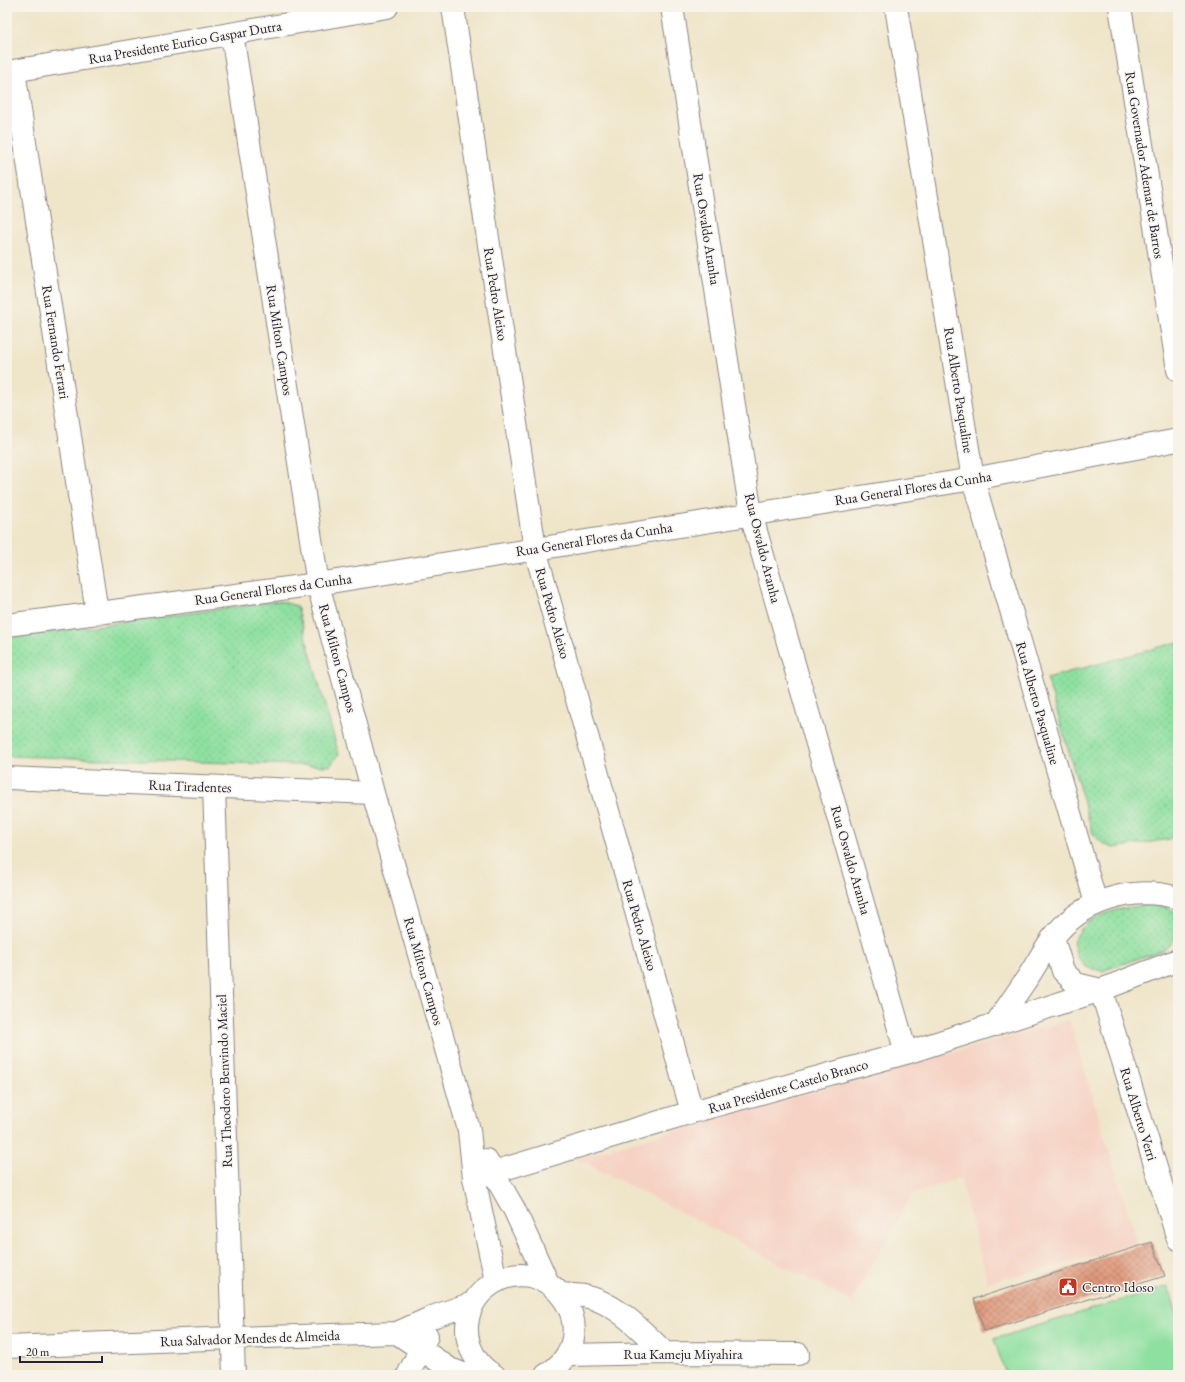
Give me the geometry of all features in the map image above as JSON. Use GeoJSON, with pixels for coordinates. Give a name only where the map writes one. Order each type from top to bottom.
{"type":"FeatureCollection","features":[{"type":"Feature","properties":{"kind":"street","name":"Rua Presidente Eurico Gaspar Dutra"},"geometry":{"type":"LineString","coordinates":[[11,72],[232,34],[352,10],[388,7]]}},
{"type":"Feature","properties":{"kind":"street","name":"Rua Pedro Aleixo"},"geometry":{"type":"LineString","coordinates":[[453,7],[535,549],[692,1112]]}},
{"type":"Feature","properties":{"kind":"street","name":"Rua Osvaldo Aranha"},"geometry":{"type":"LineString","coordinates":[[672,7],[751,514],[906,1053]]}},
{"type":"Feature","properties":{"kind":"street","name":"Rua Alberto Pasqualine"},"geometry":{"type":"LineString","coordinates":[[896,7],[973,479],[1096,903]]}},
{"type":"Feature","properties":{"kind":"street","name":"Rua Governador Ademar de Barros"},"geometry":{"type":"LineString","coordinates":[[1120,7],[1178,370]]}},
{"type":"Feature","properties":{"kind":"street","name":"Rua Milton Campos"},"geometry":{"type":"LineString","coordinates":[[232,34],[318,584],[374,793],[469,1130],[484,1175],[496,1281]]}},
{"type":"Feature","properties":{"kind":"street","name":"Rua Fernando Ferrari"},"geometry":{"type":"LineString","coordinates":[[11,72],[97,612]]}},
{"type":"Feature","properties":{"kind":"street","name":"Rua General Flores da Cunha"},"geometry":{"type":"LineString","coordinates":[[7,625],[318,584],[973,479],[1178,440]]}},
{"type":"Feature","properties":{"kind":"street","name":"Rua Tiradentes"},"geometry":{"type":"LineString","coordinates":[[7,778],[374,793]]}},
{"type":"Feature","properties":{"kind":"street","name":"Rua Theodoro Benvindo Maciel"},"geometry":{"type":"LineString","coordinates":[[214,787],[234,1375]]}},
{"type":"Feature","properties":{"kind":"street"},"geometry":{"type":"LineString","coordinates":[[994,1025],[1053,938],[1080,912],[1096,903],[1124,894],[1143,893],[1178,898]]}},
{"type":"Feature","properties":{"kind":"street"},"geometry":{"type":"LineString","coordinates":[[1053,938],[1063,971],[1076,984],[1101,990]]}},
{"type":"Feature","properties":{"kind":"street","name":"Rua Presidente Castelo Branco"},"geometry":{"type":"LineString","coordinates":[[484,1175],[692,1112],[906,1053],[1101,990],[1177,959]]}},
{"type":"Feature","properties":{"kind":"street","name":"Rua Alberto Verri"},"geometry":{"type":"LineString","coordinates":[[1101,990],[1178,1239]]}},
{"type":"Feature","properties":{"kind":"street","name":"Rua Milton Campos"},"geometry":{"type":"LineString","coordinates":[[484,1175],[514,1209],[555,1289],[570,1308],[574,1324],[573,1340],[557,1369]]}},
{"type":"Feature","properties":{"kind":"street"},"geometry":{"type":"LineString","coordinates":[[397,1333],[450,1368],[466,1375],[485,1375],[471,1350],[467,1334],[468,1318],[473,1303],[483,1290],[496,1281],[513,1276],[531,1276],[555,1289],[584,1296],[609,1306],[635,1324],[665,1353]]}},
{"type":"Feature","properties":{"kind":"street","name":"Rua Salvador Mendes de Almeida"},"geometry":{"type":"LineString","coordinates":[[7,1347],[397,1333],[435,1316],[473,1303]]}},
{"type":"Feature","properties":{"kind":"street"},"geometry":{"type":"LineString","coordinates":[[408,1375],[435,1316]]}},
{"type":"Feature","properties":{"kind":"street","name":"Rua Kameju Miyahira"},"geometry":{"type":"LineString","coordinates":[[557,1369],[665,1353],[798,1354]]}},
{"type":"Feature","properties":{"kind":"shaded area"},"geometry":{"type":"Polygon","coordinates":[[[1069,1020],[1138,1246],[988,1282],[960,1178],[912,1194],[852,1301],[576,1158],[1069,1020]]]}},
{"type":"Feature","properties":{"kind":"green space"},"geometry":{"type":"Polygon","coordinates":[[[279,601],[297,606],[339,755],[330,766],[7,756],[7,638],[279,601]]]}},
{"type":"Feature","properties":{"kind":"green space"},"geometry":{"type":"Polygon","coordinates":[[[1178,642],[1178,833],[1170,839],[1114,848],[1102,843],[1093,834],[1047,678],[1178,642]]]}},
{"type":"Feature","properties":{"kind":"green space"},"geometry":{"type":"Polygon","coordinates":[[[1150,905],[1168,907],[1175,913],[1178,930],[1172,943],[1163,950],[1102,971],[1086,967],[1077,956],[1073,942],[1081,929],[1095,918],[1104,914],[1132,907],[1150,905]]]}},
{"type":"Feature","properties":{"kind":"green space"},"geometry":{"type":"Polygon","coordinates":[[[1168,1286],[1178,1318],[1178,1375],[1006,1375],[994,1339],[1168,1286]]]}},
{"type":"Feature","properties":{"kind":"building","name":"Centro Idoso"},"geometry":{"type":"Polygon","coordinates":[[[1152,1242],[1165,1276],[984,1331],[974,1299],[1152,1242]]]}},
{"type":"Feature","properties":{"kind":"place","name":"Centro Idoso"},"geometry":{"type":"Point","coordinates":[1068,1287]}}]}
